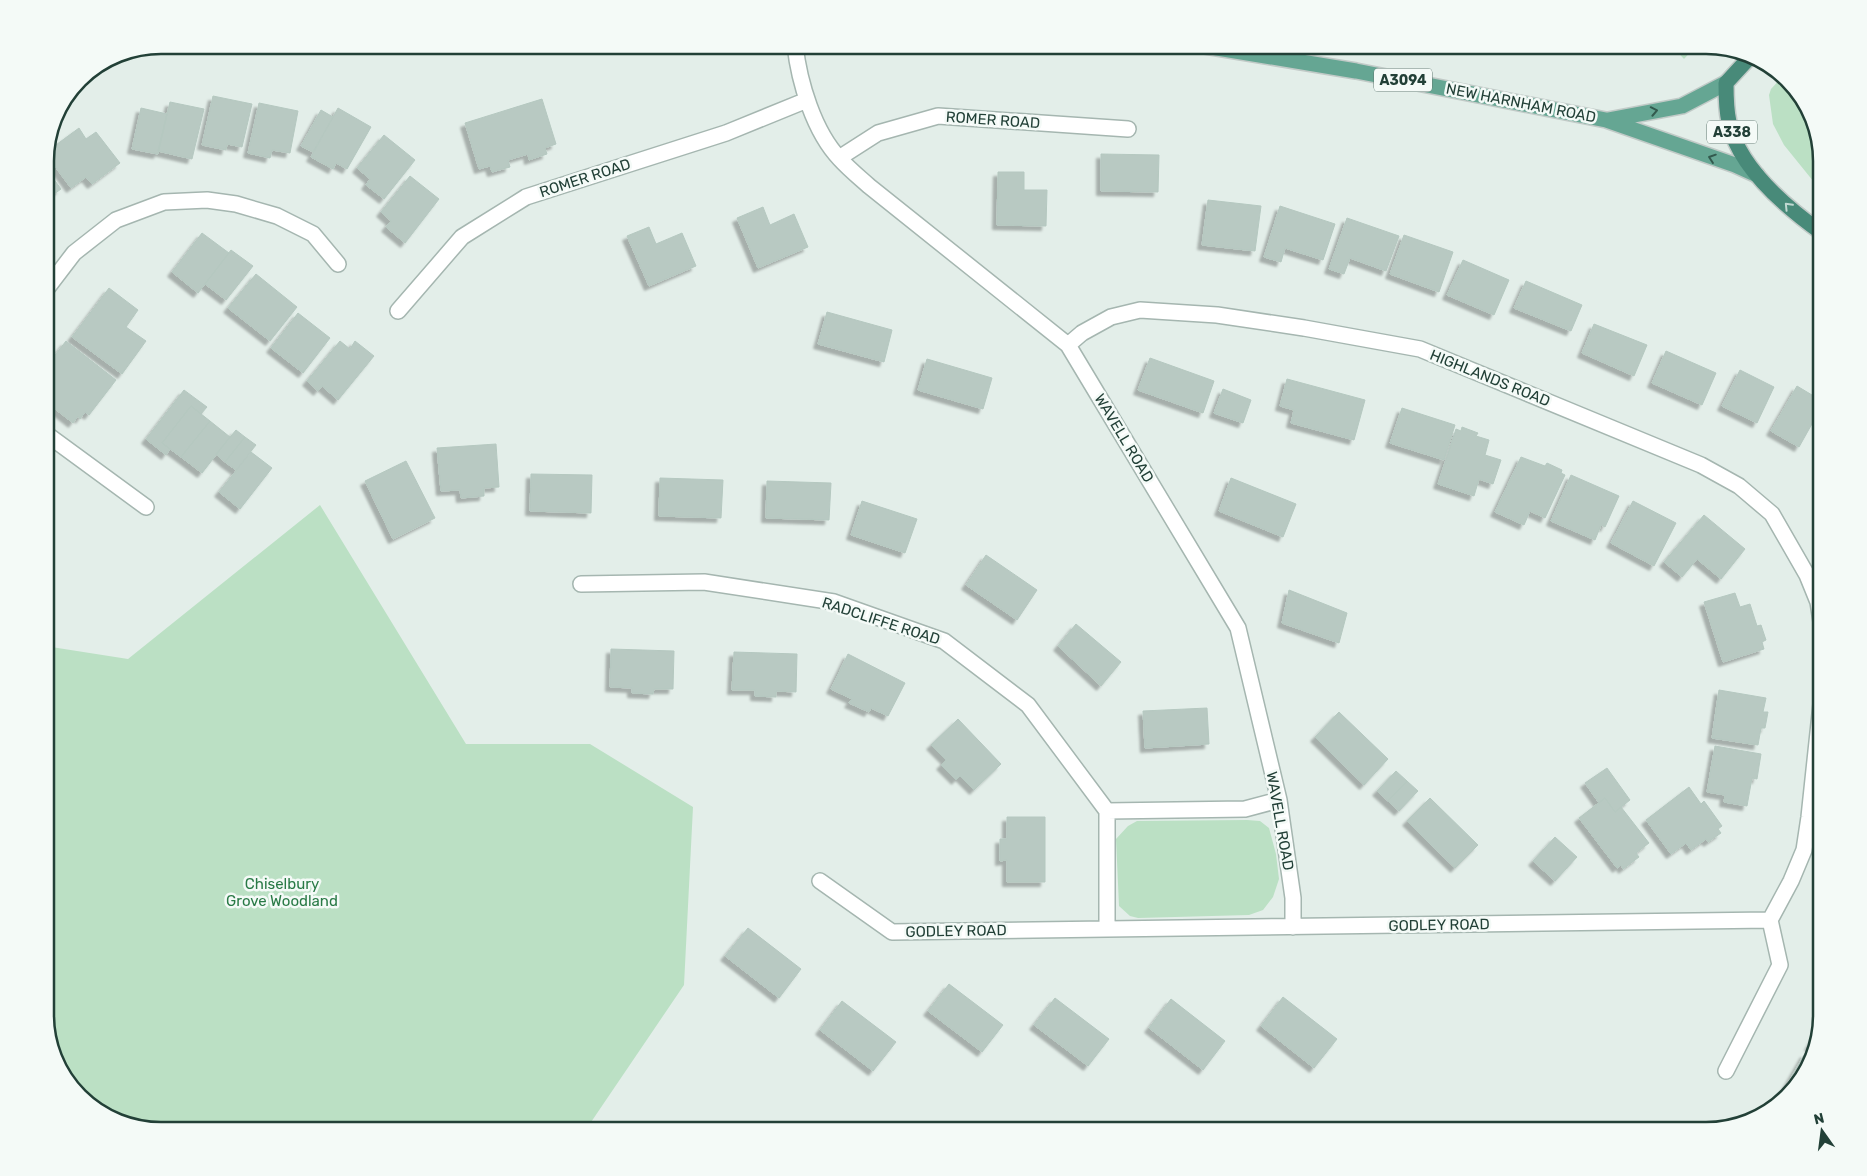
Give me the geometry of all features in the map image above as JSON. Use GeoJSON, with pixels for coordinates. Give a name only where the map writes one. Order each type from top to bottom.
{"type":"FeatureCollection","features":[{"type":"Feature","properties":{"kind":"highway"},"geometry":{"type":"LineString","coordinates":[[1726,83],[1747,62]]}},
{"type":"Feature","properties":{"kind":"highway","name":"A338"},"geometry":{"type":"LineString","coordinates":[[1726,83],[1729,123],[1740,150],[1758,175],[1794,213],[1813,227]]}},
{"type":"Feature","properties":{"kind":"main road","name":"NEW HARNHAM ROAD"},"geometry":{"type":"LineString","coordinates":[[1253,54],[1356,71],[1606,120]]}},
{"type":"Feature","properties":{"kind":"main road","name":"A3094"},"geometry":{"type":"LineString","coordinates":[[1606,120],[1682,106],[1726,83]]}},
{"type":"Feature","properties":{"kind":"main road","name":"A3094"},"geometry":{"type":"LineString","coordinates":[[1606,120],[1735,165],[1758,175]]}},
{"type":"Feature","properties":{"kind":"street","name":"WAVELL ROAD"},"geometry":{"type":"LineString","coordinates":[[796,54],[807,100],[822,134],[839,158],[869,186],[1068,345],[1238,628],[1278,800],[1293,898],[1293,927]]}},
{"type":"Feature","properties":{"kind":"street","name":"ROMER ROAD"},"geometry":{"type":"LineString","coordinates":[[398,311],[462,237],[526,197],[726,133],[807,100]]}},
{"type":"Feature","properties":{"kind":"street","name":"ROMER ROAD"},"geometry":{"type":"LineString","coordinates":[[839,158],[878,133],[938,116],[1128,129]]}},
{"type":"Feature","properties":{"kind":"street"},"geometry":{"type":"LineString","coordinates":[[54,279],[74,253],[116,220],[164,202],[207,200],[236,204],[277,216],[313,234],[338,264]]}},
{"type":"Feature","properties":{"kind":"street","name":"HIGHLANDS ROAD"},"geometry":{"type":"LineString","coordinates":[[1068,345],[1082,333],[1111,317],[1140,310],[1227,316],[1420,349],[1701,465],[1738,486],[1772,514],[1807,575],[1813,590]]}},
{"type":"Feature","properties":{"kind":"street"},"geometry":{"type":"LineString","coordinates":[[54,439],[146,506]]}},
{"type":"Feature","properties":{"kind":"street","name":"RADCLIFFE ROAD"},"geometry":{"type":"LineString","coordinates":[[581,584],[704,582],[827,601],[944,641],[1028,705],[1107,811]]}},
{"type":"Feature","properties":{"kind":"street"},"geometry":{"type":"LineString","coordinates":[[1726,1071],[1780,966],[1770,920],[1804,850],[1813,779]]}},
{"type":"Feature","properties":{"kind":"street"},"geometry":{"type":"LineString","coordinates":[[1107,928],[1107,811],[1245,809],[1278,800]]}},
{"type":"Feature","properties":{"kind":"street","name":"GODLEY ROAD"},"geometry":{"type":"LineString","coordinates":[[820,881],[892,932],[1770,920]]}},
{"type":"Feature","properties":{"kind":"green space"},"geometry":{"type":"Polygon","coordinates":[[[1679,54],[1689,54],[1684,59],[1679,54]]]}},
{"type":"Feature","properties":{"kind":"green space"},"geometry":{"type":"Polygon","coordinates":[[[1778,81],[1799,107],[1805,120],[1810,133],[1812,147],[1813,181],[1784,145],[1773,124],[1769,95],[1771,89],[1778,81]]]}},
{"type":"Feature","properties":{"kind":"green space","name":"Chiselbury Grove Woodland"},"geometry":{"type":"Polygon","coordinates":[[[320,505],[466,744],[590,744],[693,807],[684,985],[591,1122],[161,1122],[133,1119],[107,1108],[90,1096],[68,1069],[57,1043],[54,1022],[54,647],[128,659],[320,505]]]}},
{"type":"Feature","properties":{"kind":"green space"},"geometry":{"type":"Polygon","coordinates":[[[1137,821],[1260,821],[1269,828],[1276,854],[1279,879],[1273,897],[1263,910],[1249,915],[1138,918],[1130,916],[1119,906],[1116,839],[1128,826],[1137,821]]]}},
{"type":"Feature","properties":{"kind":"building"},"geometry":{"type":"Polygon","coordinates":[[[213,96],[252,104],[242,147],[227,144],[226,150],[202,145],[213,96]]]}},
{"type":"Feature","properties":{"kind":"building"},"geometry":{"type":"Polygon","coordinates":[[[542,99],[556,144],[545,148],[547,154],[529,160],[528,154],[508,160],[510,167],[492,172],[490,166],[479,169],[465,123],[542,99]]]}},
{"type":"Feature","properties":{"kind":"building"},"geometry":{"type":"Polygon","coordinates":[[[170,102],[204,109],[192,159],[158,151],[170,102]]]}},
{"type":"Feature","properties":{"kind":"building"},"geometry":{"type":"Polygon","coordinates":[[[259,103],[298,111],[290,153],[272,150],[270,158],[248,153],[259,103]]]}},
{"type":"Feature","properties":{"kind":"building"},"geometry":{"type":"Polygon","coordinates":[[[141,108],[167,114],[158,154],[132,149],[141,108]]]}},
{"type":"Feature","properties":{"kind":"building"},"geometry":{"type":"Polygon","coordinates":[[[338,108],[371,127],[347,169],[336,163],[333,169],[311,157],[338,108]]]}},
{"type":"Feature","properties":{"kind":"building"},"geometry":{"type":"Polygon","coordinates":[[[321,110],[333,117],[313,152],[301,146],[321,110]]]}},
{"type":"Feature","properties":{"kind":"building"},"geometry":{"type":"Polygon","coordinates":[[[79,128],[86,139],[96,132],[120,163],[92,184],[86,177],[71,188],[54,165],[55,145],[79,128]]]}},
{"type":"Feature","properties":{"kind":"building"},"geometry":{"type":"Polygon","coordinates":[[[384,135],[415,160],[384,199],[366,185],[370,179],[357,168],[384,135]]]}},
{"type":"Feature","properties":{"kind":"building"},"geometry":{"type":"Polygon","coordinates":[[[1101,154],[1159,155],[1158,192],[1101,191],[1101,154]]]}},
{"type":"Feature","properties":{"kind":"building"},"geometry":{"type":"Polygon","coordinates":[[[998,172],[1024,172],[1024,190],[1047,190],[1046,226],[997,225],[998,172]]]}},
{"type":"Feature","properties":{"kind":"building"},"geometry":{"type":"Polygon","coordinates":[[[410,176],[439,199],[405,243],[386,227],[391,221],[381,212],[410,176]]]}},
{"type":"Feature","properties":{"kind":"building"},"geometry":{"type":"Polygon","coordinates":[[[54,179],[61,189],[54,194],[54,179]]]}},
{"type":"Feature","properties":{"kind":"building"},"geometry":{"type":"Polygon","coordinates":[[[1208,200],[1261,206],[1255,251],[1202,245],[1208,200]]]}},
{"type":"Feature","properties":{"kind":"building"},"geometry":{"type":"Polygon","coordinates":[[[1280,206],[1335,224],[1323,260],[1285,248],[1281,262],[1264,257],[1280,206]]]}},
{"type":"Feature","properties":{"kind":"building"},"geometry":{"type":"Polygon","coordinates":[[[763,207],[770,225],[794,214],[808,247],[758,268],[737,218],[763,207]]]}},
{"type":"Feature","properties":{"kind":"building"},"geometry":{"type":"Polygon","coordinates":[[[1347,218],[1399,236],[1386,271],[1350,258],[1344,274],[1329,269],[1347,218]]]}},
{"type":"Feature","properties":{"kind":"building"},"geometry":{"type":"Polygon","coordinates":[[[649,227],[656,244],[682,233],[696,266],[649,286],[627,236],[649,227]]]}},
{"type":"Feature","properties":{"kind":"building"},"geometry":{"type":"Polygon","coordinates":[[[202,233],[229,253],[198,293],[172,272],[202,233]]]}},
{"type":"Feature","properties":{"kind":"building"},"geometry":{"type":"Polygon","coordinates":[[[1404,235],[1453,252],[1439,292],[1390,274],[1404,235]]]}},
{"type":"Feature","properties":{"kind":"building"},"geometry":{"type":"Polygon","coordinates":[[[231,250],[253,266],[226,300],[205,284],[231,250]]]}},
{"type":"Feature","properties":{"kind":"building"},"geometry":{"type":"Polygon","coordinates":[[[1463,260],[1509,280],[1494,315],[1447,295],[1463,260]]]}},
{"type":"Feature","properties":{"kind":"building"},"geometry":{"type":"Polygon","coordinates":[[[256,274],[297,307],[270,341],[228,308],[256,274]]]}},
{"type":"Feature","properties":{"kind":"building"},"geometry":{"type":"Polygon","coordinates":[[[1526,281],[1582,305],[1571,331],[1514,308],[1526,281]]]}},
{"type":"Feature","properties":{"kind":"building"},"geometry":{"type":"Polygon","coordinates":[[[109,288],[138,310],[126,327],[146,341],[122,374],[72,337],[109,288]]]}},
{"type":"Feature","properties":{"kind":"building"},"geometry":{"type":"Polygon","coordinates":[[[827,312],[892,330],[884,362],[818,344],[827,312]]]}},
{"type":"Feature","properties":{"kind":"building"},"geometry":{"type":"Polygon","coordinates":[[[298,313],[330,338],[303,373],[271,348],[298,313]]]}},
{"type":"Feature","properties":{"kind":"building"},"geometry":{"type":"Polygon","coordinates":[[[1594,324],[1647,345],[1634,376],[1582,353],[1594,324]]]}},
{"type":"Feature","properties":{"kind":"building"},"geometry":{"type":"Polygon","coordinates":[[[66,341],[116,380],[89,415],[85,412],[80,419],[78,416],[73,423],[54,408],[54,356],[66,341]]]}},
{"type":"Feature","properties":{"kind":"building"},"geometry":{"type":"Polygon","coordinates":[[[340,341],[350,349],[355,341],[374,356],[338,400],[322,386],[318,391],[307,381],[340,341]]]}},
{"type":"Feature","properties":{"kind":"building"},"geometry":{"type":"Polygon","coordinates":[[[1666,351],[1716,373],[1702,405],[1652,383],[1666,351]]]}},
{"type":"Feature","properties":{"kind":"building"},"geometry":{"type":"Polygon","coordinates":[[[1150,358],[1214,381],[1203,413],[1138,390],[1150,358]]]}},
{"type":"Feature","properties":{"kind":"building"},"geometry":{"type":"Polygon","coordinates":[[[927,359],[992,378],[983,409],[918,390],[927,359]]]}},
{"type":"Feature","properties":{"kind":"building"},"geometry":{"type":"Polygon","coordinates":[[[1740,370],[1774,387],[1757,423],[1722,406],[1740,370]]]}},
{"type":"Feature","properties":{"kind":"building"},"geometry":{"type":"Polygon","coordinates":[[[1287,379],[1365,400],[1354,440],[1291,423],[1294,410],[1280,406],[1287,379]]]}},
{"type":"Feature","properties":{"kind":"building"},"geometry":{"type":"Polygon","coordinates":[[[1797,386],[1813,396],[1813,422],[1799,447],[1771,431],[1797,386]]]}},
{"type":"Feature","properties":{"kind":"building"},"geometry":{"type":"Polygon","coordinates":[[[1223,389],[1251,400],[1243,423],[1214,413],[1223,389]]]}},
{"type":"Feature","properties":{"kind":"building"},"geometry":{"type":"Polygon","coordinates":[[[184,390],[207,407],[201,414],[191,406],[162,443],[170,449],[166,455],[146,439],[184,390]]]}},
{"type":"Feature","properties":{"kind":"building"},"geometry":{"type":"Polygon","coordinates":[[[191,406],[210,421],[181,457],[162,443],[191,406]]]}},
{"type":"Feature","properties":{"kind":"building"},"geometry":{"type":"Polygon","coordinates":[[[1402,408],[1455,425],[1444,460],[1390,443],[1402,408]]]}},
{"type":"Feature","properties":{"kind":"building"},"geometry":{"type":"Polygon","coordinates":[[[210,421],[230,437],[202,473],[181,457],[210,421]]]}},
{"type":"Feature","properties":{"kind":"building"},"geometry":{"type":"Polygon","coordinates":[[[1462,427],[1478,433],[1476,436],[1489,440],[1485,455],[1501,460],[1493,484],[1479,479],[1474,496],[1438,484],[1456,429],[1461,431],[1462,427]]]}},
{"type":"Feature","properties":{"kind":"building"},"geometry":{"type":"Polygon","coordinates":[[[236,430],[245,437],[225,462],[216,454],[236,430]]]}},
{"type":"Feature","properties":{"kind":"building"},"geometry":{"type":"Polygon","coordinates":[[[245,437],[256,445],[236,470],[225,462],[245,437]]]}},
{"type":"Feature","properties":{"kind":"building"},"geometry":{"type":"Polygon","coordinates":[[[496,444],[499,487],[484,488],[484,496],[461,498],[460,490],[441,491],[437,448],[496,444]]]}},
{"type":"Feature","properties":{"kind":"building"},"geometry":{"type":"Polygon","coordinates":[[[251,452],[272,468],[240,509],[219,492],[251,452]]]}},
{"type":"Feature","properties":{"kind":"building"},"geometry":{"type":"Polygon","coordinates":[[[1521,457],[1545,466],[1547,463],[1562,470],[1561,473],[1565,475],[1545,518],[1530,511],[1524,525],[1495,512],[1521,457]]]}},
{"type":"Feature","properties":{"kind":"building"},"geometry":{"type":"Polygon","coordinates":[[[406,461],[435,518],[393,539],[365,481],[406,461]]]}},
{"type":"Feature","properties":{"kind":"building"},"geometry":{"type":"Polygon","coordinates":[[[531,474],[592,475],[591,513],[530,511],[531,474]]]}},
{"type":"Feature","properties":{"kind":"building"},"geometry":{"type":"Polygon","coordinates":[[[1571,475],[1619,496],[1605,527],[1601,525],[1595,540],[1551,521],[1571,475]]]}},
{"type":"Feature","properties":{"kind":"building"},"geometry":{"type":"Polygon","coordinates":[[[660,478],[723,480],[721,518],[659,516],[660,478]]]}},
{"type":"Feature","properties":{"kind":"building"},"geometry":{"type":"Polygon","coordinates":[[[1231,478],[1296,504],[1283,537],[1219,511],[1231,478]]]}},
{"type":"Feature","properties":{"kind":"building"},"geometry":{"type":"Polygon","coordinates":[[[767,481],[831,483],[829,520],[766,518],[767,481]]]}},
{"type":"Feature","properties":{"kind":"building"},"geometry":{"type":"Polygon","coordinates":[[[862,501],[917,519],[905,553],[851,535],[862,501]]]}},
{"type":"Feature","properties":{"kind":"building"},"geometry":{"type":"Polygon","coordinates":[[[1633,501],[1676,523],[1654,566],[1611,543],[1633,501]]]}},
{"type":"Feature","properties":{"kind":"building"},"geometry":{"type":"Polygon","coordinates":[[[1704,515],[1745,549],[1721,579],[1697,559],[1682,577],[1664,562],[1704,515]]]}},
{"type":"Feature","properties":{"kind":"building"},"geometry":{"type":"Polygon","coordinates":[[[986,555],[1037,590],[1017,620],[966,585],[986,555]]]}},
{"type":"Feature","properties":{"kind":"building"},"geometry":{"type":"Polygon","coordinates":[[[1289,590],[1347,613],[1339,643],[1282,623],[1289,590]]]}},
{"type":"Feature","properties":{"kind":"building"},"geometry":{"type":"Polygon","coordinates":[[[1735,593],[1740,607],[1750,604],[1757,626],[1761,625],[1766,640],[1762,642],[1764,649],[1723,662],[1704,602],[1735,593]]]}},
{"type":"Feature","properties":{"kind":"building"},"geometry":{"type":"Polygon","coordinates":[[[1076,624],[1121,662],[1101,686],[1058,646],[1076,624]]]}},
{"type":"Feature","properties":{"kind":"building"},"geometry":{"type":"Polygon","coordinates":[[[611,649],[674,651],[673,689],[654,689],[653,694],[632,693],[632,688],[610,687],[611,649]]]}},
{"type":"Feature","properties":{"kind":"building"},"geometry":{"type":"Polygon","coordinates":[[[734,652],[797,654],[796,692],[776,691],[776,697],[755,696],[755,690],[732,690],[734,652]]]}},
{"type":"Feature","properties":{"kind":"building"},"geometry":{"type":"Polygon","coordinates":[[[848,654],[905,683],[888,716],[871,708],[869,712],[849,703],[852,699],[831,689],[848,654]]]}},
{"type":"Feature","properties":{"kind":"building"},"geometry":{"type":"Polygon","coordinates":[[[1719,690],[1766,698],[1763,712],[1768,712],[1765,728],[1761,728],[1758,745],[1712,738],[1719,690]]]}},
{"type":"Feature","properties":{"kind":"building"},"geometry":{"type":"Polygon","coordinates":[[[1207,708],[1209,744],[1145,748],[1143,711],[1207,708]]]}},
{"type":"Feature","properties":{"kind":"building"},"geometry":{"type":"Polygon","coordinates":[[[1339,712],[1388,759],[1364,785],[1315,737],[1339,712]]]}},
{"type":"Feature","properties":{"kind":"building"},"geometry":{"type":"Polygon","coordinates":[[[958,719],[1001,764],[974,790],[960,776],[956,780],[941,765],[946,760],[931,745],[958,719]]]}},
{"type":"Feature","properties":{"kind":"building"},"geometry":{"type":"Polygon","coordinates":[[[1715,746],[1761,754],[1757,779],[1752,778],[1747,806],[1724,802],[1725,795],[1707,792],[1715,746]]]}},
{"type":"Feature","properties":{"kind":"building"},"geometry":{"type":"Polygon","coordinates":[[[1607,768],[1630,800],[1615,812],[1605,798],[1599,803],[1585,783],[1607,768]]]}},
{"type":"Feature","properties":{"kind":"building"},"geometry":{"type":"Polygon","coordinates":[[[1396,771],[1407,781],[1388,801],[1377,791],[1396,771]]]}},
{"type":"Feature","properties":{"kind":"building"},"geometry":{"type":"Polygon","coordinates":[[[1407,781],[1418,791],[1399,811],[1388,801],[1407,781]]]}},
{"type":"Feature","properties":{"kind":"building"},"geometry":{"type":"Polygon","coordinates":[[[1689,787],[1701,804],[1704,801],[1722,826],[1718,829],[1721,833],[1708,842],[1706,839],[1691,850],[1686,843],[1671,854],[1646,820],[1689,787]]]}},
{"type":"Feature","properties":{"kind":"building"},"geometry":{"type":"Polygon","coordinates":[[[1430,798],[1478,845],[1455,868],[1407,821],[1430,798]]]}},
{"type":"Feature","properties":{"kind":"building"},"geometry":{"type":"Polygon","coordinates":[[[1605,798],[1615,812],[1621,807],[1649,843],[1636,853],[1639,857],[1623,869],[1621,865],[1617,868],[1579,818],[1605,798]]]}},
{"type":"Feature","properties":{"kind":"building"},"geometry":{"type":"Polygon","coordinates":[[[1007,817],[1045,817],[1045,882],[1007,882],[1007,860],[1000,861],[1000,839],[1007,839],[1007,817]]]}},
{"type":"Feature","properties":{"kind":"building"},"geometry":{"type":"Polygon","coordinates":[[[1555,837],[1577,857],[1555,881],[1533,861],[1555,837]]]}},
{"type":"Feature","properties":{"kind":"building"},"geometry":{"type":"Polygon","coordinates":[[[748,928],[801,969],[779,998],[725,956],[748,928]]]}},
{"type":"Feature","properties":{"kind":"building"},"geometry":{"type":"Polygon","coordinates":[[[949,984],[1003,1025],[982,1052],[928,1011],[949,984]]]}},
{"type":"Feature","properties":{"kind":"building"},"geometry":{"type":"Polygon","coordinates":[[[1283,997],[1337,1039],[1314,1068],[1261,1026],[1283,997]]]}},
{"type":"Feature","properties":{"kind":"building"},"geometry":{"type":"Polygon","coordinates":[[[1055,998],[1109,1039],[1088,1066],[1034,1025],[1055,998]]]}},
{"type":"Feature","properties":{"kind":"building"},"geometry":{"type":"Polygon","coordinates":[[[1171,999],[1225,1041],[1203,1070],[1149,1028],[1171,999]]]}},
{"type":"Feature","properties":{"kind":"building"},"geometry":{"type":"Polygon","coordinates":[[[842,1001],[896,1042],[873,1071],[820,1030],[842,1001]]]}},
{"type":"Feature","properties":{"kind":"building"},"geometry":{"type":"Polygon","coordinates":[[[1805,1053],[1802,1063],[1785,1088],[1805,1053]]]}}]}
